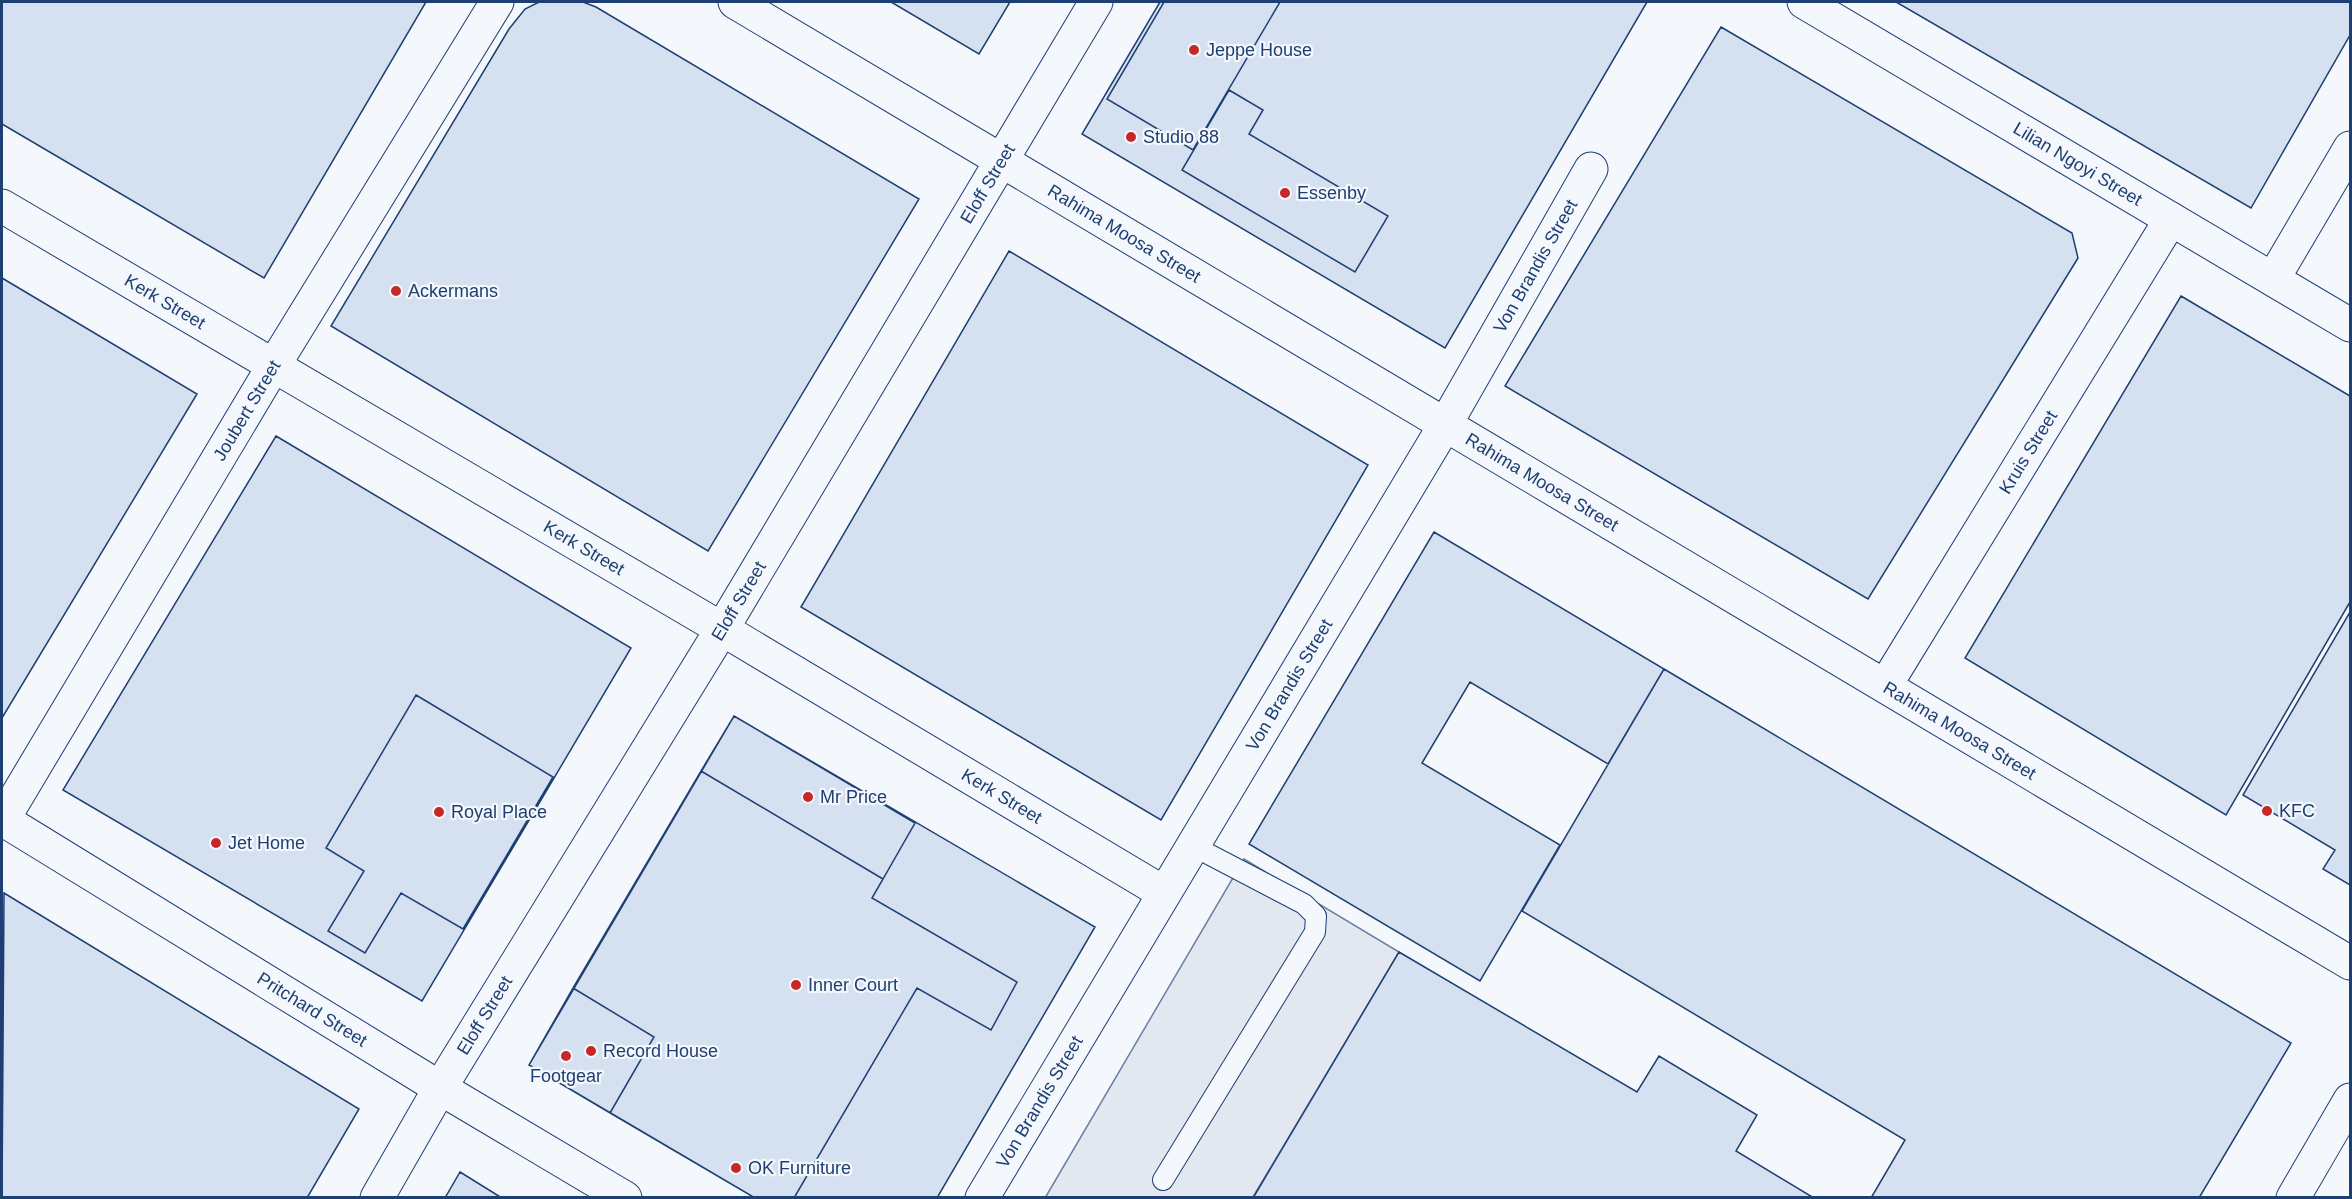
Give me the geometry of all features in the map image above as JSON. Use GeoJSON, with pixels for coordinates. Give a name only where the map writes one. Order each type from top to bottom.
{"type":"FeatureCollection","features":[{"type":"Feature","properties":{"kind":"street","name":"Joubert Street"},"geometry":{"type":"LineString","coordinates":[[2,820],[274,365],[497,2]]}},
{"type":"Feature","properties":{"kind":"street","name":"Rahima Moosa Street"},"geometry":{"type":"LineString","coordinates":[[735,2],[2350,963]]}},
{"type":"Feature","properties":{"kind":"street","name":"Eloff Street"},"geometry":{"type":"LineString","coordinates":[[377,1197],[440,1088],[722,629],[1096,2]]}},
{"type":"Feature","properties":{"kind":"street","name":"Lilian Ngoyi Street"},"geometry":{"type":"LineString","coordinates":[[1822,6],[2171,219],[2350,325]]}},
{"type":"Feature","properties":{"kind":"street"},"geometry":{"type":"LineString","coordinates":[[2273,279],[2350,148]]}},
{"type":"Feature","properties":{"kind":"street","name":"Von Brandis Street"},"geometry":{"type":"LineString","coordinates":[[982,1197],[1445,425],[1590,169]]}},
{"type":"Feature","properties":{"kind":"street","name":"Kerk Street"},"geometry":{"type":"LineString","coordinates":[[2,206],[722,629],[1164,893]]}},
{"type":"Feature","properties":{"kind":"street","name":"Kruis Street"},"geometry":{"type":"LineString","coordinates":[[1885,686],[2171,219]]}},
{"type":"Feature","properties":{"kind":"street","name":"Pritchard Street"},"geometry":{"type":"LineString","coordinates":[[2,820],[440,1088],[625,1197]]}},
{"type":"Feature","properties":{"kind":"street"},"geometry":{"type":"LineString","coordinates":[[2293,1197],[2350,1100]]}},
{"type":"Feature","properties":{"kind":"lane"},"geometry":{"type":"LineString","coordinates":[[1164,1180],[1315,932],[1316,916],[1304,904],[1193,846]]}},
{"type":"Feature","properties":{"kind":"shaded area"},"geometry":{"type":"Polygon","coordinates":[[[1244,859],[1399,952],[1253,1197],[1045,1198],[1244,859]]]}},
{"type":"Feature","properties":{"kind":"building"},"geometry":{"type":"Polygon","coordinates":[[[2,2],[426,2],[264,278],[2,124],[2,2]]]}},
{"type":"Feature","properties":{"kind":"building"},"geometry":{"type":"Polygon","coordinates":[[[539,2],[583,2],[596,7],[919,199],[708,551],[331,326],[509,29],[525,9],[539,2]]]}},
{"type":"Feature","properties":{"kind":"building"},"geometry":{"type":"Polygon","coordinates":[[[891,2],[1010,2],[979,54],[891,2]]]}},
{"type":"Feature","properties":{"kind":"building"},"geometry":{"type":"Polygon","coordinates":[[[1160,2],[1647,2],[1445,348],[1082,134],[1160,2]]]}},
{"type":"Feature","properties":{"kind":"building","name":"Jeppe House"},"geometry":{"type":"Polygon","coordinates":[[[1164,2],[1280,2],[1193,150],[1107,99],[1164,2]]]}},
{"type":"Feature","properties":{"kind":"building"},"geometry":{"type":"Polygon","coordinates":[[[1896,2],[2350,2],[2350,35],[2251,208],[1896,2]]]}},
{"type":"Feature","properties":{"kind":"building"},"geometry":{"type":"Polygon","coordinates":[[[1721,27],[2072,233],[2078,258],[1868,599],[1505,386],[1721,27]]]}},
{"type":"Feature","properties":{"kind":"building","name":"Essenby"},"geometry":{"type":"Polygon","coordinates":[[[1229,90],[1263,110],[1249,134],[1388,216],[1355,272],[1182,170],[1229,90]]]}},
{"type":"Feature","properties":{"kind":"building"},"geometry":{"type":"Polygon","coordinates":[[[1009,251],[1368,465],[1161,820],[801,607],[1009,251]]]}},
{"type":"Feature","properties":{"kind":"building"},"geometry":{"type":"Polygon","coordinates":[[[2,278],[197,394],[2,718],[2,278]]]}},
{"type":"Feature","properties":{"kind":"building"},"geometry":{"type":"Polygon","coordinates":[[[2181,296],[2350,396],[2350,602],[2226,815],[1965,658],[2181,296]]]}},
{"type":"Feature","properties":{"kind":"building"},"geometry":{"type":"Polygon","coordinates":[[[276,436],[631,648],[422,1001],[63,790],[276,436]]]}},
{"type":"Feature","properties":{"kind":"building"},"geometry":{"type":"Polygon","coordinates":[[[1434,532],[1664,669],[1608,764],[1470,682],[1422,763],[1560,845],[1480,981],[1249,844],[1434,532]]]}},
{"type":"Feature","properties":{"kind":"building"},"geometry":{"type":"Polygon","coordinates":[[[2350,612],[2350,885],[2323,869],[2335,850],[2243,795],[2350,612]]]}},
{"type":"Feature","properties":{"kind":"building"},"geometry":{"type":"Polygon","coordinates":[[[1664,669],[2291,1043],[2199,1198],[1871,1198],[1905,1140],[1522,911],[1664,669]]]}},
{"type":"Feature","properties":{"kind":"building","name":"Royal Place"},"geometry":{"type":"Polygon","coordinates":[[[416,695],[553,777],[463,929],[401,893],[365,953],[328,931],[364,871],[326,848],[416,695]]]}},
{"type":"Feature","properties":{"kind":"building"},"geometry":{"type":"Polygon","coordinates":[[[734,716],[1095,927],[937,1198],[755,1198],[529,1065],[734,716]]]}},
{"type":"Feature","properties":{"kind":"building","name":"Mr Price"},"geometry":{"type":"Polygon","coordinates":[[[734,716],[915,823],[883,879],[701,771],[734,716]]]}},
{"type":"Feature","properties":{"kind":"building","name":"Inner Court"},"geometry":{"type":"Polygon","coordinates":[[[701,771],[883,879],[872,898],[1017,982],[991,1030],[917,988],[794,1198],[755,1198],[610,1113],[654,1037],[573,988],[701,771]]]}},
{"type":"Feature","properties":{"kind":"building"},"geometry":{"type":"Polygon","coordinates":[[[4,893],[359,1109],[307,1198],[2,1198],[4,893]]]}},
{"type":"Feature","properties":{"kind":"building"},"geometry":{"type":"Polygon","coordinates":[[[1399,952],[1637,1092],[1659,1056],[1757,1115],[1736,1151],[1814,1198],[1253,1198],[1399,952]]]}},
{"type":"Feature","properties":{"kind":"building","name":"Record House"},"geometry":{"type":"Polygon","coordinates":[[[573,988],[654,1037],[610,1113],[529,1065],[573,988]]]}},
{"type":"Feature","properties":{"kind":"building"},"geometry":{"type":"Polygon","coordinates":[[[460,1172],[502,1198],[445,1198],[460,1172]]]}},
{"type":"Feature","properties":{"kind":"place","name":"Jeppe House"},"geometry":{"type":"Point","coordinates":[1194,50]}},
{"type":"Feature","properties":{"kind":"place","name":"Studio 88"},"geometry":{"type":"Point","coordinates":[1131,137]}},
{"type":"Feature","properties":{"kind":"place","name":"Essenby"},"geometry":{"type":"Point","coordinates":[1285,193]}},
{"type":"Feature","properties":{"kind":"place","name":"Ackermans"},"geometry":{"type":"Point","coordinates":[396,291]}},
{"type":"Feature","properties":{"kind":"place","name":"Mr Price"},"geometry":{"type":"Point","coordinates":[808,797]}},
{"type":"Feature","properties":{"kind":"place","name":"KFC"},"geometry":{"type":"Point","coordinates":[2267,811]}},
{"type":"Feature","properties":{"kind":"place","name":"Royal Place"},"geometry":{"type":"Point","coordinates":[439,812]}},
{"type":"Feature","properties":{"kind":"place","name":"Jet Home"},"geometry":{"type":"Point","coordinates":[216,843]}},
{"type":"Feature","properties":{"kind":"place","name":"Inner Court"},"geometry":{"type":"Point","coordinates":[796,985]}},
{"type":"Feature","properties":{"kind":"place","name":"Record House"},"geometry":{"type":"Point","coordinates":[591,1051]}},
{"type":"Feature","properties":{"kind":"place","name":"Footgear"},"geometry":{"type":"Point","coordinates":[566,1056]}},
{"type":"Feature","properties":{"kind":"place","name":"OK Furniture"},"geometry":{"type":"Point","coordinates":[736,1168]}}]}
